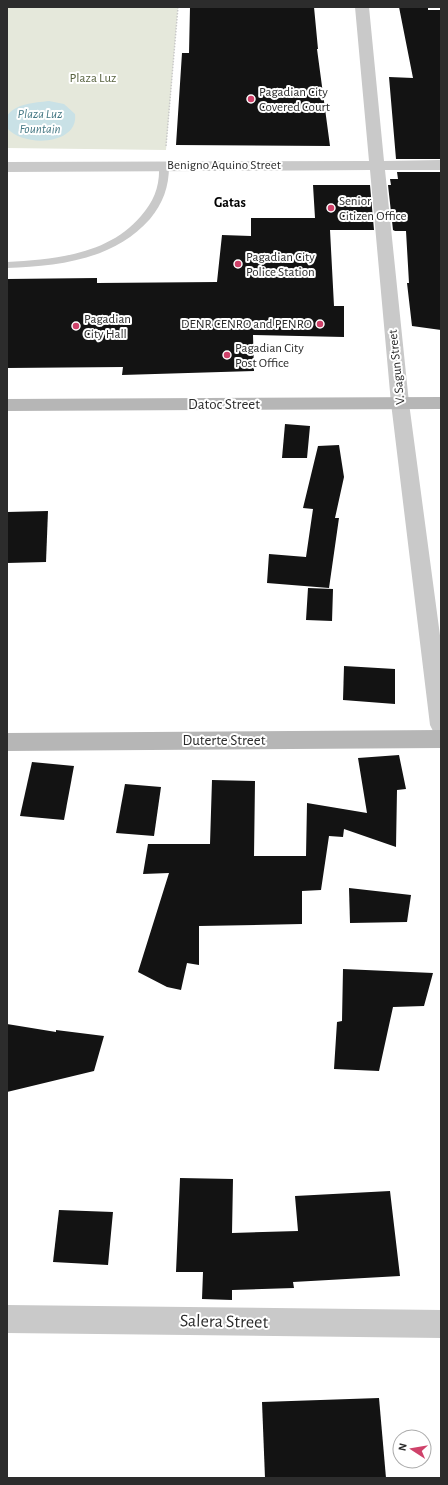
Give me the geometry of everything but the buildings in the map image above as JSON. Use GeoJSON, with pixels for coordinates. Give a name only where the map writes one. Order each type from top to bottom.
{"type":"FeatureCollection","features":[{"type":"Feature","properties":{"kind":"street","name":"V. Sagun Street"},"geometry":{"type":"LineString","coordinates":[[362,7],[400,403],[441,725]]}},
{"type":"Feature","properties":{"kind":"street","name":"Benigno Aquino Street"},"geometry":{"type":"LineString","coordinates":[[7,167],[441,165]]}},
{"type":"Feature","properties":{"kind":"street","name":"Datoc Street"},"geometry":{"type":"LineString","coordinates":[[7,405],[441,403]]}},
{"type":"Feature","properties":{"kind":"street","name":"Duterte Street"},"geometry":{"type":"LineString","coordinates":[[7,742],[441,739]]}},
{"type":"Feature","properties":{"kind":"street","name":"Salera Street"},"geometry":{"type":"LineString","coordinates":[[7,1319],[441,1324]]}},
{"type":"Feature","properties":{"kind":"lane"},"geometry":{"type":"LineString","coordinates":[[7,265],[33,264],[69,259],[98,250],[126,237],[143,222],[158,200],[165,182],[164,166]]}},
{"type":"Feature","properties":{"kind":"path"},"geometry":{"type":"LineString","coordinates":[[164,166],[178,7]]}},
{"type":"Feature","properties":{"kind":"green space","name":"Plaza Luz"},"geometry":{"type":"Polygon","coordinates":[[[7,7],[178,7],[166,150],[7,148],[7,7]]]}},
{"type":"Feature","properties":{"kind":"water","name":"Plaza Luz Fountain"},"geometry":{"type":"Polygon","coordinates":[[[49,101],[64,104],[75,114],[74,124],[68,132],[60,137],[37,141],[25,139],[7,128],[7,116],[15,108],[26,104],[49,101]]]}},
{"type":"Feature","properties":{"kind":"place","name":"Pagadian City Covered Court"},"geometry":{"type":"Point","coordinates":[251,99]}},
{"type":"Feature","properties":{"kind":"place","name":"Senior Citizen Office"},"geometry":{"type":"Point","coordinates":[331,208]}},
{"type":"Feature","properties":{"kind":"place","name":"Pagadian City Police Station"},"geometry":{"type":"Point","coordinates":[238,264]}},
{"type":"Feature","properties":{"kind":"place","name":"DENR CENRO and PENRO"},"geometry":{"type":"Point","coordinates":[320,324]}},
{"type":"Feature","properties":{"kind":"place","name":"Pagadian City Hall"},"geometry":{"type":"Point","coordinates":[76,326]}},
{"type":"Feature","properties":{"kind":"place","name":"Pagadian City Post Office"},"geometry":{"type":"Point","coordinates":[227,355]}},
{"type":"Feature","properties":{"kind":"district","name":"Gatas"},"geometry":{"type":"Point","coordinates":[230,203]}}]}
